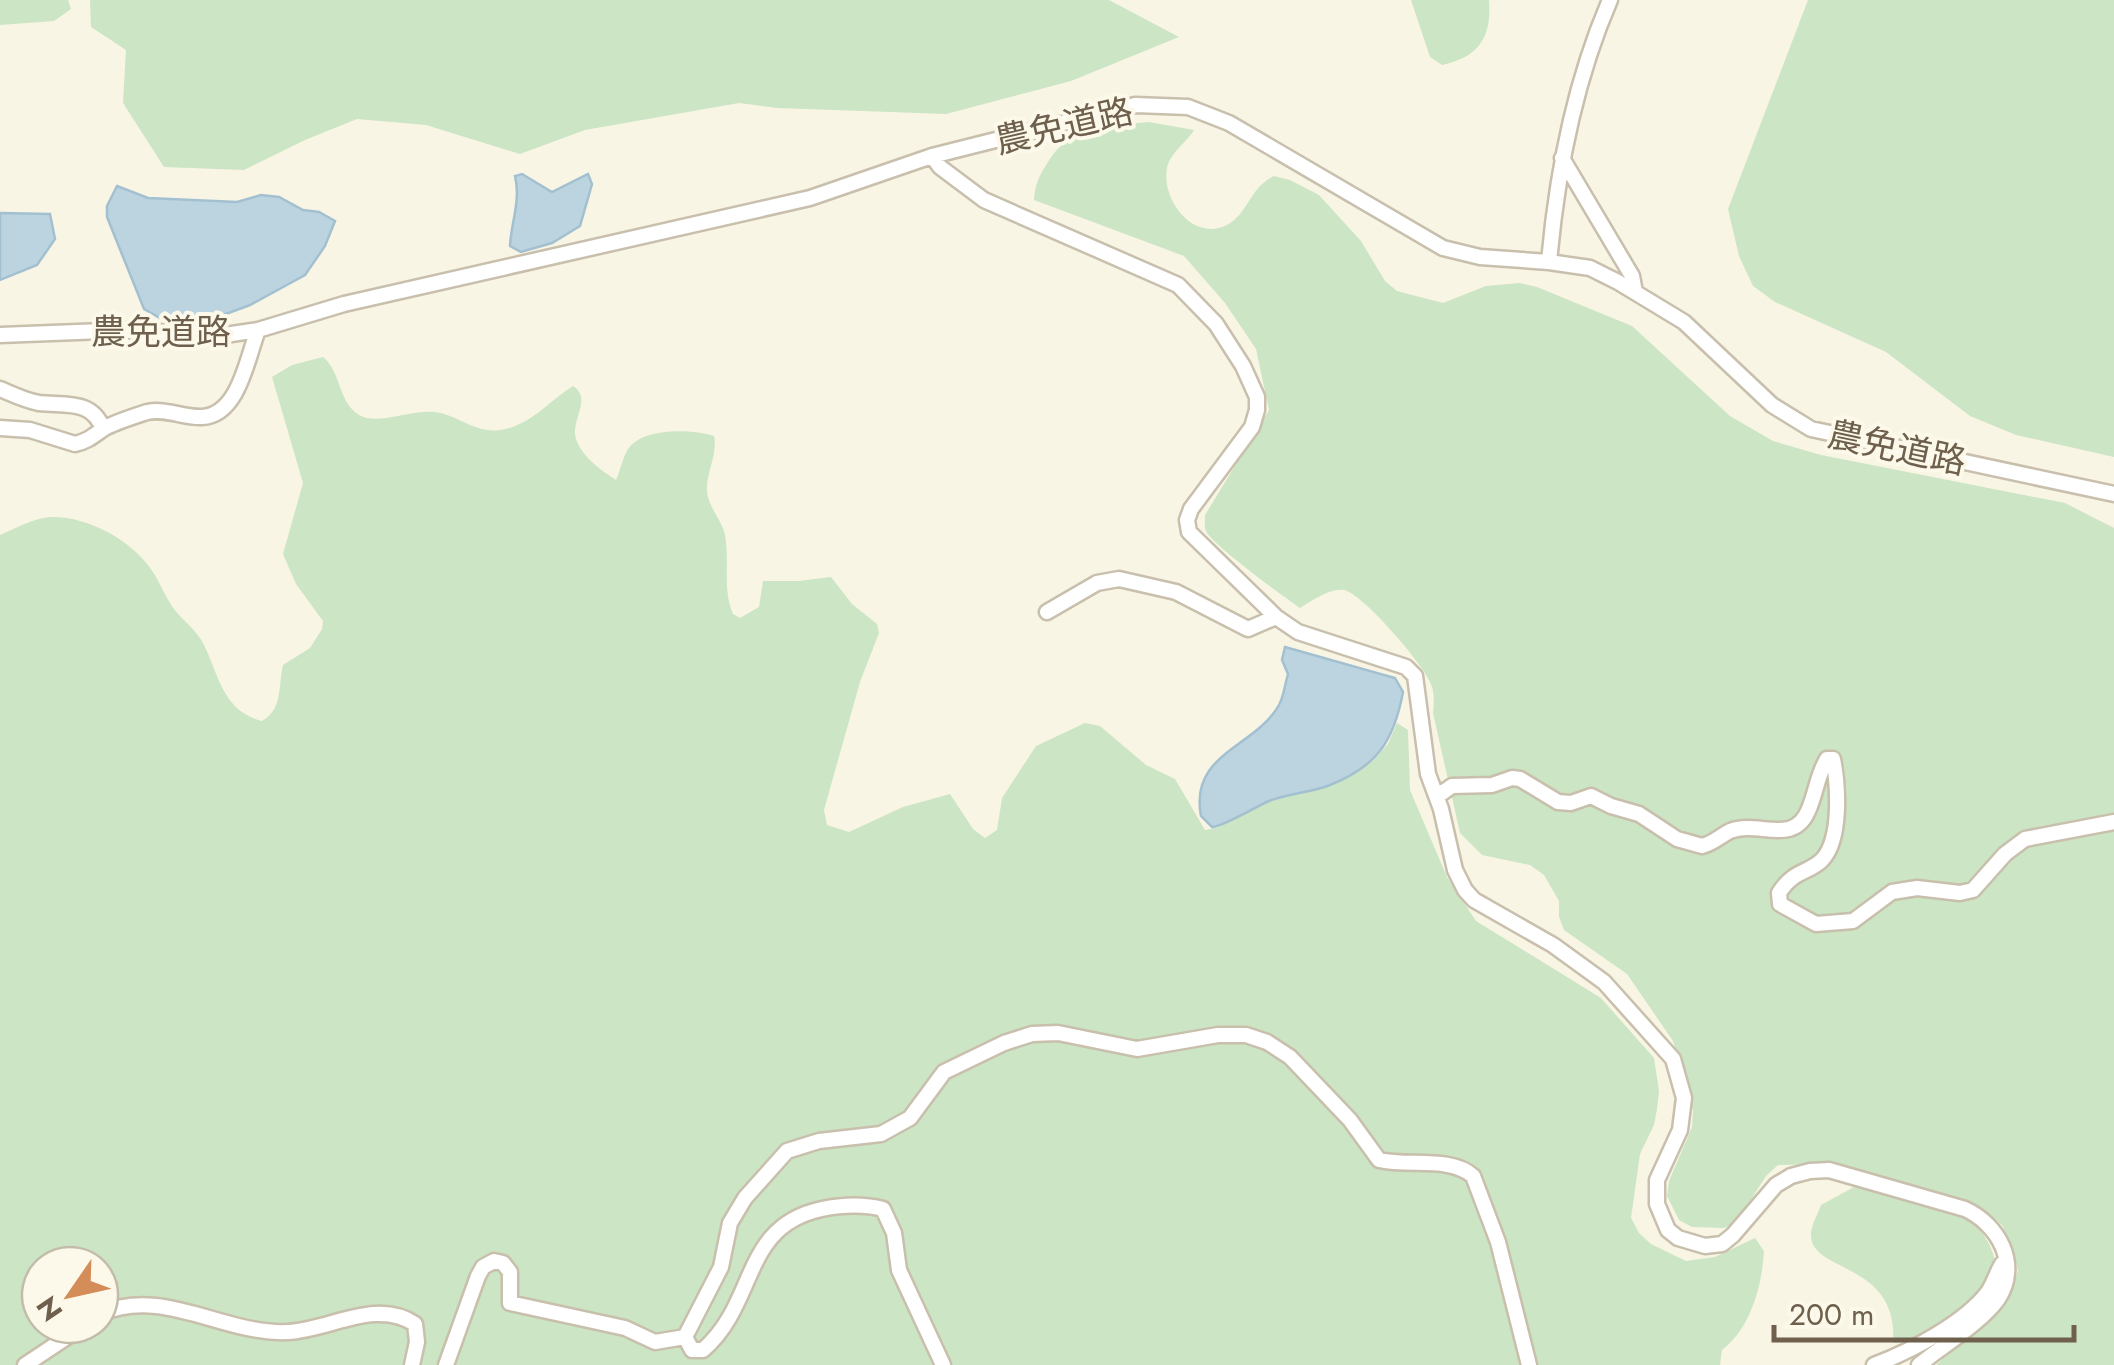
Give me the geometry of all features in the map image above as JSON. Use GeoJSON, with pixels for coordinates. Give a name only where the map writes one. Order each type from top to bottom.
{"type":"FeatureCollection","features":[{"type":"Feature","properties":{"kind":"street"},"geometry":{"type":"LineString","coordinates":[[1549,262],[1562,156],[1579,84],[1610,0]]}},
{"type":"Feature","properties":{"kind":"street","name":"農免道路"},"geometry":{"type":"LineString","coordinates":[[0,335],[130,330],[218,336],[258,330],[344,304],[810,198],[932,156],[1135,105],[1188,107],[1228,123],[1444,248],[1480,257],[1590,268],[1684,322],[1772,406],[1811,429],[2114,494]]}},
{"type":"Feature","properties":{"kind":"street"},"geometry":{"type":"LineString","coordinates":[[932,156],[940,167],[984,200],[1178,285],[1216,324],[1243,366],[1257,397],[1257,410],[1252,427],[1191,508],[1189,532],[1276,617],[1310,638],[1406,667],[1414,676],[1424,758],[1464,890],[1604,982],[1673,1059],[1684,1098],[1680,1130],[1658,1180],[1657,1204],[1668,1230],[1678,1238],[1705,1246],[1722,1244],[1734,1236],[1776,1185],[1791,1176],[1829,1170],[1965,1209],[1981,1216],[2002,1240],[2006,1262],[1999,1298],[1918,1365]]}},
{"type":"Feature","properties":{"kind":"street"},"geometry":{"type":"LineString","coordinates":[[1562,156],[1632,276],[1635,292]]}},
{"type":"Feature","properties":{"kind":"street"},"geometry":{"type":"LineString","coordinates":[[0,428],[30,430],[76,444],[146,413],[164,410],[204,417],[219,412],[240,388],[258,330]]}},
{"type":"Feature","properties":{"kind":"street"},"geometry":{"type":"LineString","coordinates":[[0,388],[37,402],[75,403],[99,418],[103,429]]}},
{"type":"Feature","properties":{"kind":"street"},"geometry":{"type":"LineString","coordinates":[[1046,612],[1097,583],[1119,579],[1176,592],[1248,629],[1276,617]]}},
{"type":"Feature","properties":{"kind":"street"},"geometry":{"type":"LineString","coordinates":[[1436,792],[1442,793],[1452,786],[1492,785],[1520,779],[1558,802],[1591,796],[1628,809],[1677,839],[1702,846],[1730,831],[1752,828],[1788,832],[1799,825],[1808,813],[1822,767],[1827,759],[1833,759],[1838,811],[1826,853],[1822,860],[1790,879],[1779,893],[1780,904],[1816,924],[1853,921],[1892,892],[1917,888],[1960,894],[1973,890],[2005,854],[2025,840],[2114,822]]}},
{"type":"Feature","properties":{"kind":"street"},"geometry":{"type":"LineString","coordinates":[[685,1337],[721,1267],[730,1223],[745,1198],[787,1152],[819,1141],[881,1134],[910,1118],[944,1072],[1032,1034],[1058,1033],[1137,1049],[1218,1035],[1246,1035],[1267,1042],[1290,1058],[1350,1120],[1379,1160],[1450,1165],[1464,1168],[1473,1176],[1498,1242],[1529,1365]]}},
{"type":"Feature","properties":{"kind":"street"},"geometry":{"type":"LineString","coordinates":[[685,1337],[692,1350],[704,1350],[721,1335],[760,1251],[778,1227],[801,1213],[868,1205],[883,1209],[894,1233],[899,1270],[943,1365]]}},
{"type":"Feature","properties":{"kind":"street"},"geometry":{"type":"LineString","coordinates":[[446,1365],[478,1276],[494,1261],[510,1272],[510,1303],[625,1328],[655,1342],[685,1337]]}},
{"type":"Feature","properties":{"kind":"street"},"geometry":{"type":"LineString","coordinates":[[1874,1365],[1917,1348],[1980,1302],[1991,1288],[2000,1265],[2006,1262]]}},
{"type":"Feature","properties":{"kind":"street"},"geometry":{"type":"LineString","coordinates":[[120,1307],[145,1303],[251,1329],[288,1332],[390,1313],[415,1324],[417,1342],[412,1365]]}},
{"type":"Feature","properties":{"kind":"street"},"geometry":{"type":"LineString","coordinates":[[24,1365],[54,1345]]}},
{"type":"Feature","properties":{"kind":"green space"},"geometry":{"type":"Polygon","coordinates":[[[0,0],[68,0],[71,9],[54,21],[0,25],[0,0]]]}},
{"type":"Feature","properties":{"kind":"green space"},"geometry":{"type":"Polygon","coordinates":[[[90,0],[1109,0],[1179,37],[1071,81],[946,114],[739,103],[585,130],[520,154],[426,125],[357,119],[244,170],[164,167],[123,103],[126,50],[91,27],[90,0]]]}},
{"type":"Feature","properties":{"kind":"green space"},"geometry":{"type":"Polygon","coordinates":[[[1411,0],[1489,0],[1485,35],[1474,51],[1442,65],[1430,57],[1411,0]]]}},
{"type":"Feature","properties":{"kind":"green space"},"geometry":{"type":"Polygon","coordinates":[[[1808,0],[2114,0],[2114,457],[2016,435],[1970,416],[1886,352],[1775,302],[1753,286],[1739,256],[1728,209],[1808,0]]]}},
{"type":"Feature","properties":{"kind":"green space"},"geometry":{"type":"Polygon","coordinates":[[[1149,122],[1194,130],[1171,158],[1166,180],[1174,205],[1191,223],[1202,228],[1214,229],[1234,220],[1259,187],[1274,176],[1290,180],[1319,195],[1361,241],[1385,281],[1397,291],[1443,303],[1486,286],[1520,283],[1537,287],[1632,326],[1730,416],[1773,441],[1821,455],[2065,503],[2114,528],[2114,1365],[1936,1365],[2008,1300],[2018,1271],[2002,1225],[1977,1205],[1838,1164],[1778,1165],[1766,1176],[1736,1223],[1724,1228],[1692,1227],[1679,1220],[1667,1196],[1669,1181],[1692,1127],[1693,1111],[1673,1041],[1627,974],[1564,930],[1559,901],[1544,875],[1530,865],[1482,855],[1460,833],[1433,713],[1433,690],[1425,673],[1391,630],[1353,594],[1332,591],[1300,608],[1234,558],[1206,531],[1205,515],[1269,410],[1256,349],[1225,303],[1184,256],[1034,200],[1042,172],[1068,140],[1092,129],[1149,122]]]}},
{"type":"Feature","properties":{"kind":"green space"},"geometry":{"type":"Polygon","coordinates":[[[323,357],[347,402],[359,415],[376,419],[435,412],[492,430],[522,423],[573,386],[581,397],[575,432],[579,446],[616,480],[628,449],[645,437],[681,431],[714,436],[707,491],[725,535],[733,614],[740,618],[759,607],[763,581],[831,577],[852,604],[877,624],[879,633],[860,682],[824,810],[827,825],[849,832],[903,807],[950,794],[973,829],[985,838],[997,830],[1002,798],[1036,746],[1085,723],[1100,726],[1146,765],[1175,779],[1205,830],[1278,798],[1330,785],[1372,761],[1388,744],[1397,723],[1408,730],[1410,790],[1447,877],[1476,921],[1601,998],[1654,1058],[1659,1091],[1657,1109],[1640,1154],[1631,1218],[1639,1233],[1651,1244],[1686,1261],[1715,1257],[1755,1238],[1764,1251],[1753,1306],[1740,1331],[1722,1350],[1720,1365],[0,1365],[0,535],[32,521],[65,518],[93,525],[132,548],[201,640],[230,701],[262,721],[277,704],[283,665],[310,648],[323,621],[296,584],[283,554],[303,483],[272,377],[292,365],[323,357]]]}},
{"type":"Feature","properties":{"kind":"green space"},"geometry":{"type":"Polygon","coordinates":[[[1854,1187],[1926,1203],[1966,1217],[1977,1226],[1994,1256],[1995,1269],[1990,1281],[1937,1327],[1920,1337],[1893,1343],[1891,1317],[1883,1297],[1870,1283],[1825,1257],[1815,1248],[1811,1236],[1821,1205],[1854,1187]]]}},
{"type":"Feature","properties":{"kind":"water"},"geometry":{"type":"Polygon","coordinates":[[[522,174],[552,192],[588,174],[592,184],[580,226],[552,243],[521,252],[510,246],[515,176],[522,174]]]}},
{"type":"Feature","properties":{"kind":"water"},"geometry":{"type":"Polygon","coordinates":[[[117,186],[148,198],[237,202],[261,195],[279,197],[335,221],[325,246],[305,275],[250,305],[207,321],[160,318],[144,309],[107,217],[107,206],[117,186]]]}},
{"type":"Feature","properties":{"kind":"water"},"geometry":{"type":"Polygon","coordinates":[[[0,213],[50,214],[55,239],[37,265],[0,280],[0,213]]]}},
{"type":"Feature","properties":{"kind":"water"},"geometry":{"type":"Polygon","coordinates":[[[1285,647],[1395,678],[1403,692],[1395,724],[1372,760],[1347,778],[1269,801],[1212,827],[1201,816],[1200,795],[1205,778],[1226,753],[1255,732],[1279,705],[1288,674],[1282,660],[1285,647]]]}}]}
